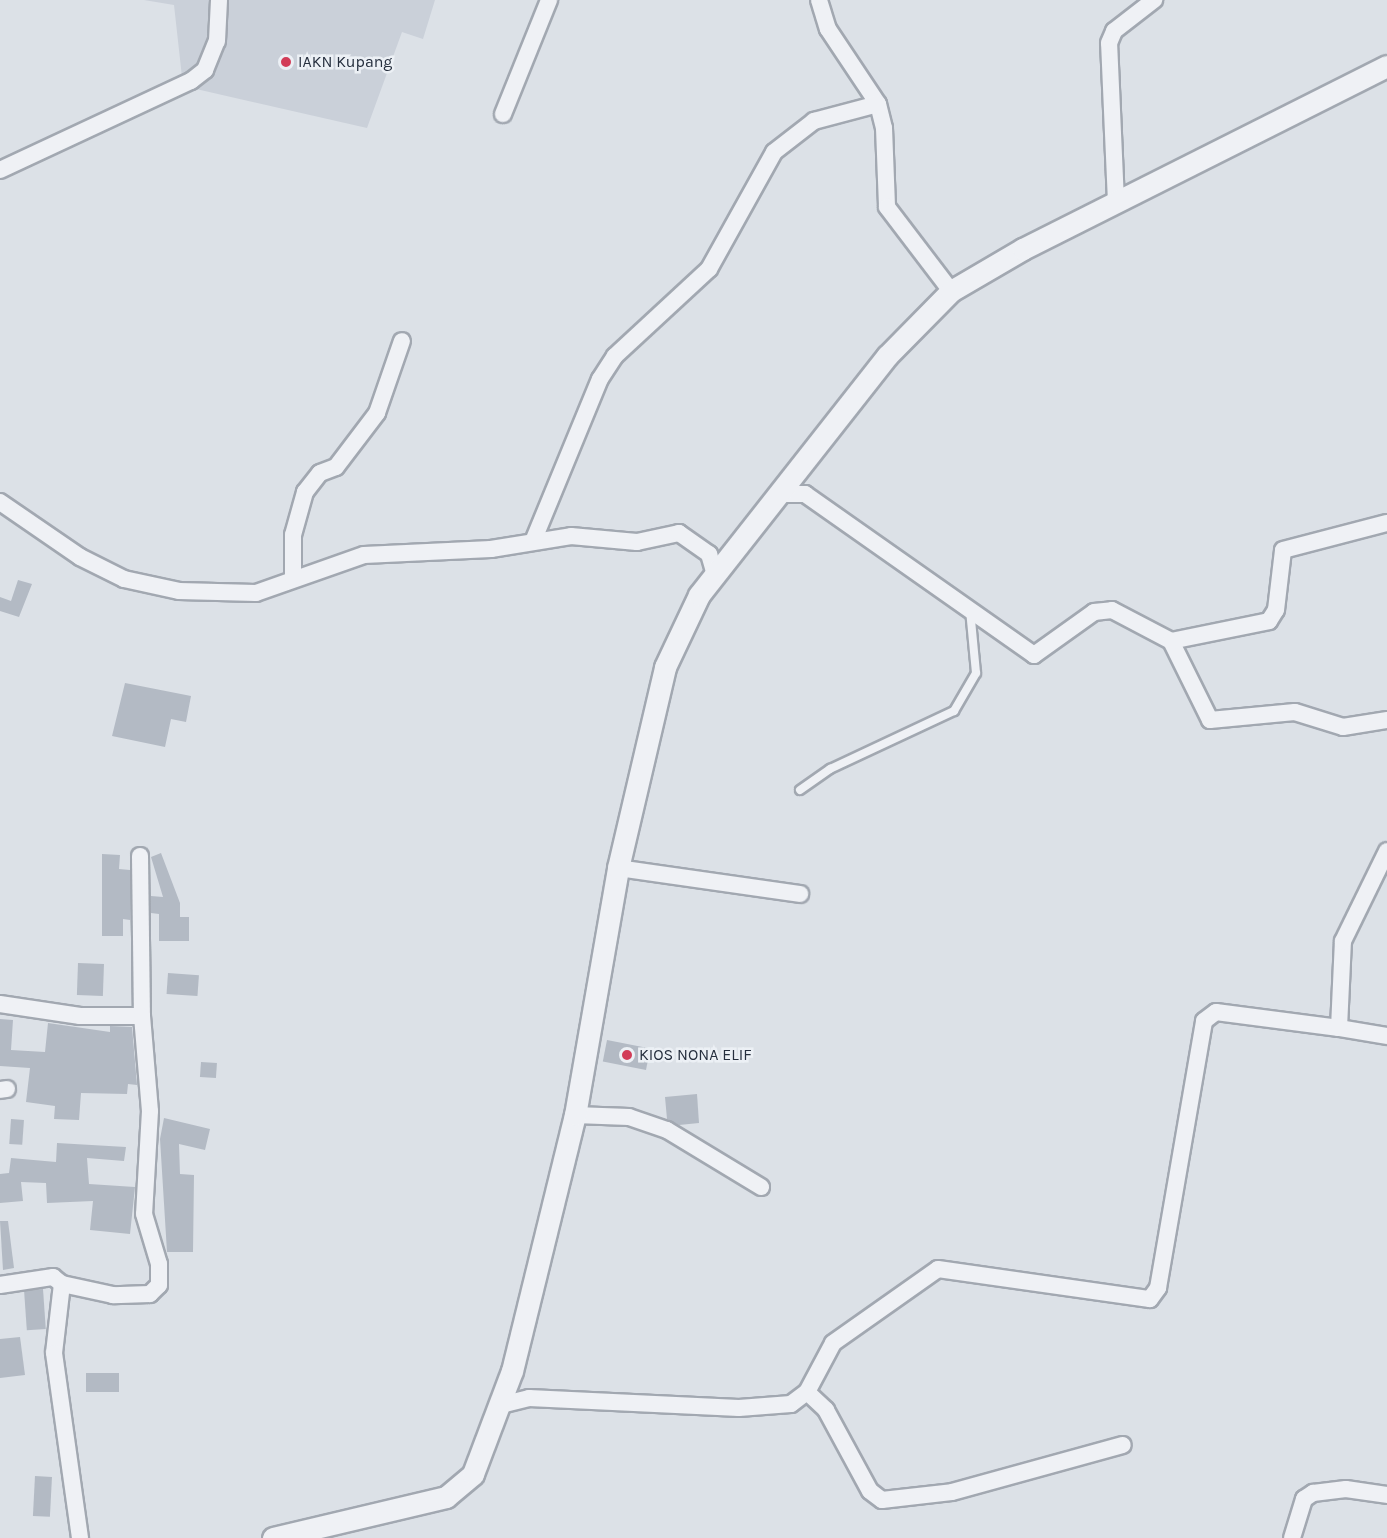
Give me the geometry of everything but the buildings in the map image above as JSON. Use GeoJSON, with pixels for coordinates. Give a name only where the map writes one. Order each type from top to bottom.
{"type":"FeatureCollection","features":[{"type":"Feature","properties":{"kind":"street"},"geometry":{"type":"LineString","coordinates":[[0,170],[142,100],[191,81],[205,70],[217,41],[219,0]]}},
{"type":"Feature","properties":{"kind":"street"},"geometry":{"type":"LineString","coordinates":[[503,114],[549,0]]}},
{"type":"Feature","properties":{"kind":"street"},"geometry":{"type":"LineString","coordinates":[[819,0],[828,29],[878,104],[884,128],[887,207],[951,291]]}},
{"type":"Feature","properties":{"kind":"street"},"geometry":{"type":"LineString","coordinates":[[1116,202],[1109,43],[1132,6],[1154,0]]}},
{"type":"Feature","properties":{"kind":"street"},"geometry":{"type":"LineString","coordinates":[[273,1538],[446,1497],[474,1474],[501,1405],[575,1115],[618,868],[671,650],[685,617],[715,575],[887,356],[951,291],[1116,202],[1387,66]]}},
{"type":"Feature","properties":{"kind":"street"},"geometry":{"type":"LineString","coordinates":[[534,539],[600,379],[615,356],[709,269],[774,152],[814,121],[878,104]]}},
{"type":"Feature","properties":{"kind":"street"},"geometry":{"type":"LineString","coordinates":[[293,578],[293,535],[305,492],[320,472],[336,467],[377,413],[402,341]]}},
{"type":"Feature","properties":{"kind":"street"},"geometry":{"type":"LineString","coordinates":[[780,494],[805,494],[1034,655],[1105,609],[1134,617],[1171,641],[1210,720],[1295,712],[1336,727],[1387,720]]}},
{"type":"Feature","properties":{"kind":"street"},"geometry":{"type":"LineString","coordinates":[[0,502],[124,579],[179,591],[238,595],[364,555],[491,549],[534,539],[597,536],[637,542],[679,533],[709,554],[715,575]]}},
{"type":"Feature","properties":{"kind":"street"},"geometry":{"type":"LineString","coordinates":[[1171,641],[1269,621],[1276,610],[1283,550],[1387,523]]}},
{"type":"Feature","properties":{"kind":"street"},"geometry":{"type":"LineString","coordinates":[[1340,1028],[1343,941],[1387,851]]}},
{"type":"Feature","properties":{"kind":"street"},"geometry":{"type":"LineString","coordinates":[[0,1285],[52,1277],[62,1284],[113,1295],[150,1294],[159,1285],[159,1264],[144,1214],[150,1111],[142,1016],[140,856]]}},
{"type":"Feature","properties":{"kind":"street"},"geometry":{"type":"LineString","coordinates":[[618,868],[800,894]]}},
{"type":"Feature","properties":{"kind":"street"},"geometry":{"type":"LineString","coordinates":[[0,1004],[80,1016],[142,1016]]}},
{"type":"Feature","properties":{"kind":"street"},"geometry":{"type":"LineString","coordinates":[[501,1405],[529,1398],[762,1408],[791,1404],[807,1392],[833,1343],[938,1269],[1035,1287],[1136,1294],[1142,1301],[1155,1295],[1204,1021],[1216,1012],[1387,1036]]}},
{"type":"Feature","properties":{"kind":"street"},"geometry":{"type":"LineString","coordinates":[[575,1115],[629,1117],[667,1130],[761,1186]]}},
{"type":"Feature","properties":{"kind":"street"},"geometry":{"type":"LineString","coordinates":[[62,1284],[54,1353],[80,1538]]}},
{"type":"Feature","properties":{"kind":"street"},"geometry":{"type":"LineString","coordinates":[[807,1392],[826,1410],[870,1491],[882,1500],[952,1492],[1123,1445]]}},
{"type":"Feature","properties":{"kind":"street"},"geometry":{"type":"LineString","coordinates":[[1292,1538],[1304,1499],[1313,1493],[1346,1489],[1387,1495]]}},
{"type":"Feature","properties":{"kind":"lane"},"geometry":{"type":"LineString","coordinates":[[800,790],[830,769],[954,711],[976,673],[970,610]]}},
{"type":"Feature","properties":{"kind":"shaded area","name":"IAKN Kupang"},"geometry":{"type":"Polygon","coordinates":[[[144,0],[435,0],[423,39],[402,32],[367,128],[183,86],[174,5],[144,0]]]}},
{"type":"Feature","properties":{"kind":"place","name":"IAKN Kupang"},"geometry":{"type":"Point","coordinates":[286,62]}},
{"type":"Feature","properties":{"kind":"place","name":"KIOS NONA ELIF"},"geometry":{"type":"Point","coordinates":[627,1055]}}]}
